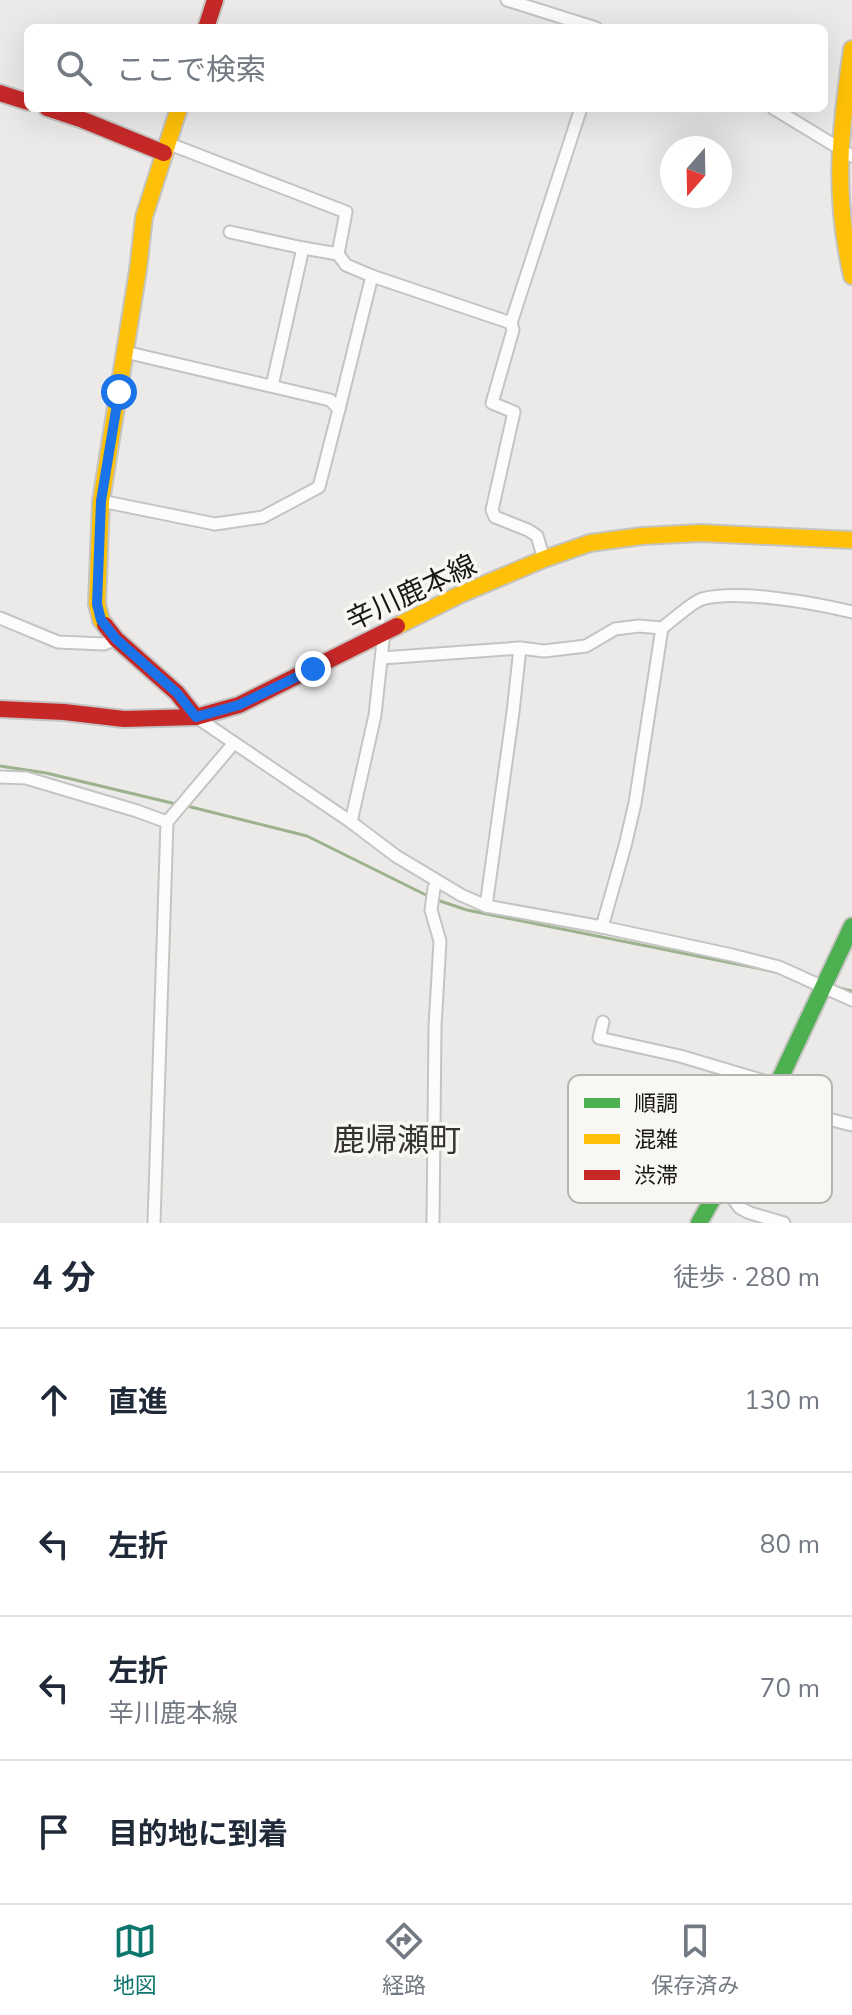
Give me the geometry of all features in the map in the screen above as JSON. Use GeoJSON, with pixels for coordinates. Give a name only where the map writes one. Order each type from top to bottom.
{"type":"FeatureCollection","features":[{"type":"Feature","properties":{"kind":"main road"},"geometry":{"type":"LineString","coordinates":[[207,24],[215,0]]}},
{"type":"Feature","properties":{"kind":"main road"},"geometry":{"type":"LineString","coordinates":[[852,49],[846,153],[839,203],[844,246],[852,276]]}},
{"type":"Feature","properties":{"kind":"main road"},"geometry":{"type":"LineString","coordinates":[[0,93],[24,101]]}},
{"type":"Feature","properties":{"kind":"main road"},"geometry":{"type":"LineString","coordinates":[[59,112],[166,148]]}},
{"type":"Feature","properties":{"kind":"main road"},"geometry":{"type":"LineString","coordinates":[[178,112],[144,217],[101,501],[97,604],[101,620],[116,639],[177,693],[196,717]]}},
{"type":"Feature","properties":{"kind":"main road","name":"辛川鹿本線"},"geometry":{"type":"LineString","coordinates":[[0,709],[124,719],[196,717],[239,705],[459,595],[590,543],[701,533],[852,540]]}},
{"type":"Feature","properties":{"kind":"main road"},"geometry":{"type":"LineString","coordinates":[[781,1075],[852,926]]}},
{"type":"Feature","properties":{"kind":"main road"},"geometry":{"type":"LineString","coordinates":[[699,1223],[710,1203]]}},
{"type":"Feature","properties":{"kind":"street"},"geometry":{"type":"LineString","coordinates":[[507,0],[583,24]]}},
{"type":"Feature","properties":{"kind":"street"},"geometry":{"type":"LineString","coordinates":[[544,559],[537,536],[495,517],[492,510],[514,412],[492,403],[513,330],[511,323],[580,112]]}},
{"type":"Feature","properties":{"kind":"street"},"geometry":{"type":"LineString","coordinates":[[779,112],[846,153]]}},
{"type":"Feature","properties":{"kind":"street"},"geometry":{"type":"LineString","coordinates":[[166,148],[346,212],[338,254]]}},
{"type":"Feature","properties":{"kind":"street"},"geometry":{"type":"LineString","coordinates":[[230,232],[338,254],[346,265],[372,276],[511,323]]}},
{"type":"Feature","properties":{"kind":"street"},"geometry":{"type":"LineString","coordinates":[[272,386],[303,248]]}},
{"type":"Feature","properties":{"kind":"street"},"geometry":{"type":"LineString","coordinates":[[101,501],[215,524],[263,517],[319,487],[372,276]]}},
{"type":"Feature","properties":{"kind":"street"},"geometry":{"type":"LineString","coordinates":[[125,352],[330,400],[339,409]]}},
{"type":"Feature","properties":{"kind":"street"},"geometry":{"type":"LineString","coordinates":[[382,658],[520,648],[544,651],[586,646],[615,629],[639,626],[662,628],[700,599],[721,596],[751,595],[852,612]]}},
{"type":"Feature","properties":{"kind":"street"},"geometry":{"type":"LineString","coordinates":[[0,618],[58,642],[104,644],[116,639]]}},
{"type":"Feature","properties":{"kind":"street"},"geometry":{"type":"LineString","coordinates":[[602,927],[635,803],[662,628]]}},
{"type":"Feature","properties":{"kind":"street"},"geometry":{"type":"LineString","coordinates":[[351,822],[375,715],[384,632]]}},
{"type":"Feature","properties":{"kind":"street"},"geometry":{"type":"LineString","coordinates":[[486,906],[520,648]]}},
{"type":"Feature","properties":{"kind":"street"},"geometry":{"type":"LineString","coordinates":[[196,717],[396,856],[437,882],[486,906],[602,927],[767,964],[852,1000]]}},
{"type":"Feature","properties":{"kind":"street"},"geometry":{"type":"LineString","coordinates":[[154,1223],[167,822],[234,743]]}},
{"type":"Feature","properties":{"kind":"street"},"geometry":{"type":"LineString","coordinates":[[0,777],[26,778],[167,822]]}},
{"type":"Feature","properties":{"kind":"street"},"geometry":{"type":"LineString","coordinates":[[433,1223],[435,1027],[440,941],[431,910],[437,882]]}},
{"type":"Feature","properties":{"kind":"street"},"geometry":{"type":"LineString","coordinates":[[603,1022],[599,1038],[680,1056],[736,1075]]}},
{"type":"Feature","properties":{"kind":"street"},"geometry":{"type":"LineString","coordinates":[[832,1120],[852,1125]]}},
{"type":"Feature","properties":{"kind":"street"},"geometry":{"type":"LineString","coordinates":[[736,1203],[750,1213],[784,1223]]}},
{"type":"Feature","properties":{"kind":"waterway"},"geometry":{"type":"LineString","coordinates":[[0,766],[46,773],[176,804]]}},
{"type":"Feature","properties":{"kind":"waterway"},"geometry":{"type":"LineString","coordinates":[[183,805],[307,836],[430,897]]}},
{"type":"Feature","properties":{"kind":"waterway"},"geometry":{"type":"LineString","coordinates":[[437,900],[467,910],[781,973]]}},
{"type":"Feature","properties":{"kind":"waterway"},"geometry":{"type":"LineString","coordinates":[[835,987],[852,991]]}},
{"type":"Feature","properties":{"kind":"traffic: fast"},"geometry":{"type":"LineString","coordinates":[[782,1075],[852,926]]}},
{"type":"Feature","properties":{"kind":"traffic: fast"},"geometry":{"type":"LineString","coordinates":[[699,1223],[710,1203]]}},
{"type":"Feature","properties":{"kind":"traffic: slow"},"geometry":{"type":"LineString","coordinates":[[852,49],[840,162],[842,217],[852,276]]}},
{"type":"Feature","properties":{"kind":"traffic: slow"},"geometry":{"type":"LineString","coordinates":[[105,625],[97,604],[101,501],[144,217],[178,112]]}},
{"type":"Feature","properties":{"kind":"traffic: slow"},"geometry":{"type":"LineString","coordinates":[[397,626],[459,595],[590,543],[701,533],[852,540]]}},
{"type":"Feature","properties":{"kind":"traffic: jam"},"geometry":{"type":"LineString","coordinates":[[207,24],[215,0]]}},
{"type":"Feature","properties":{"kind":"traffic: jam"},"geometry":{"type":"LineString","coordinates":[[0,93],[24,101]]}},
{"type":"Feature","properties":{"kind":"traffic: jam"},"geometry":{"type":"LineString","coordinates":[[59,112],[164,153]]}},
{"type":"Feature","properties":{"kind":"traffic: jam"},"geometry":{"type":"LineString","coordinates":[[105,625],[116,639],[177,693],[196,717]]}},
{"type":"Feature","properties":{"kind":"traffic: jam"},"geometry":{"type":"LineString","coordinates":[[0,709],[124,719],[196,717],[239,705],[397,626]]}},
{"type":"Feature","properties":{"kind":"district","name":"鹿帰瀬町"},"geometry":{"type":"Point","coordinates":[397,1140]}},
{"type":"Feature","properties":{"kind":"route"},"geometry":{"type":"LineString","coordinates":[[119,392],[101,501],[97,604],[101,620],[116,639],[177,693],[196,717],[239,705],[313,669]]}}]}
